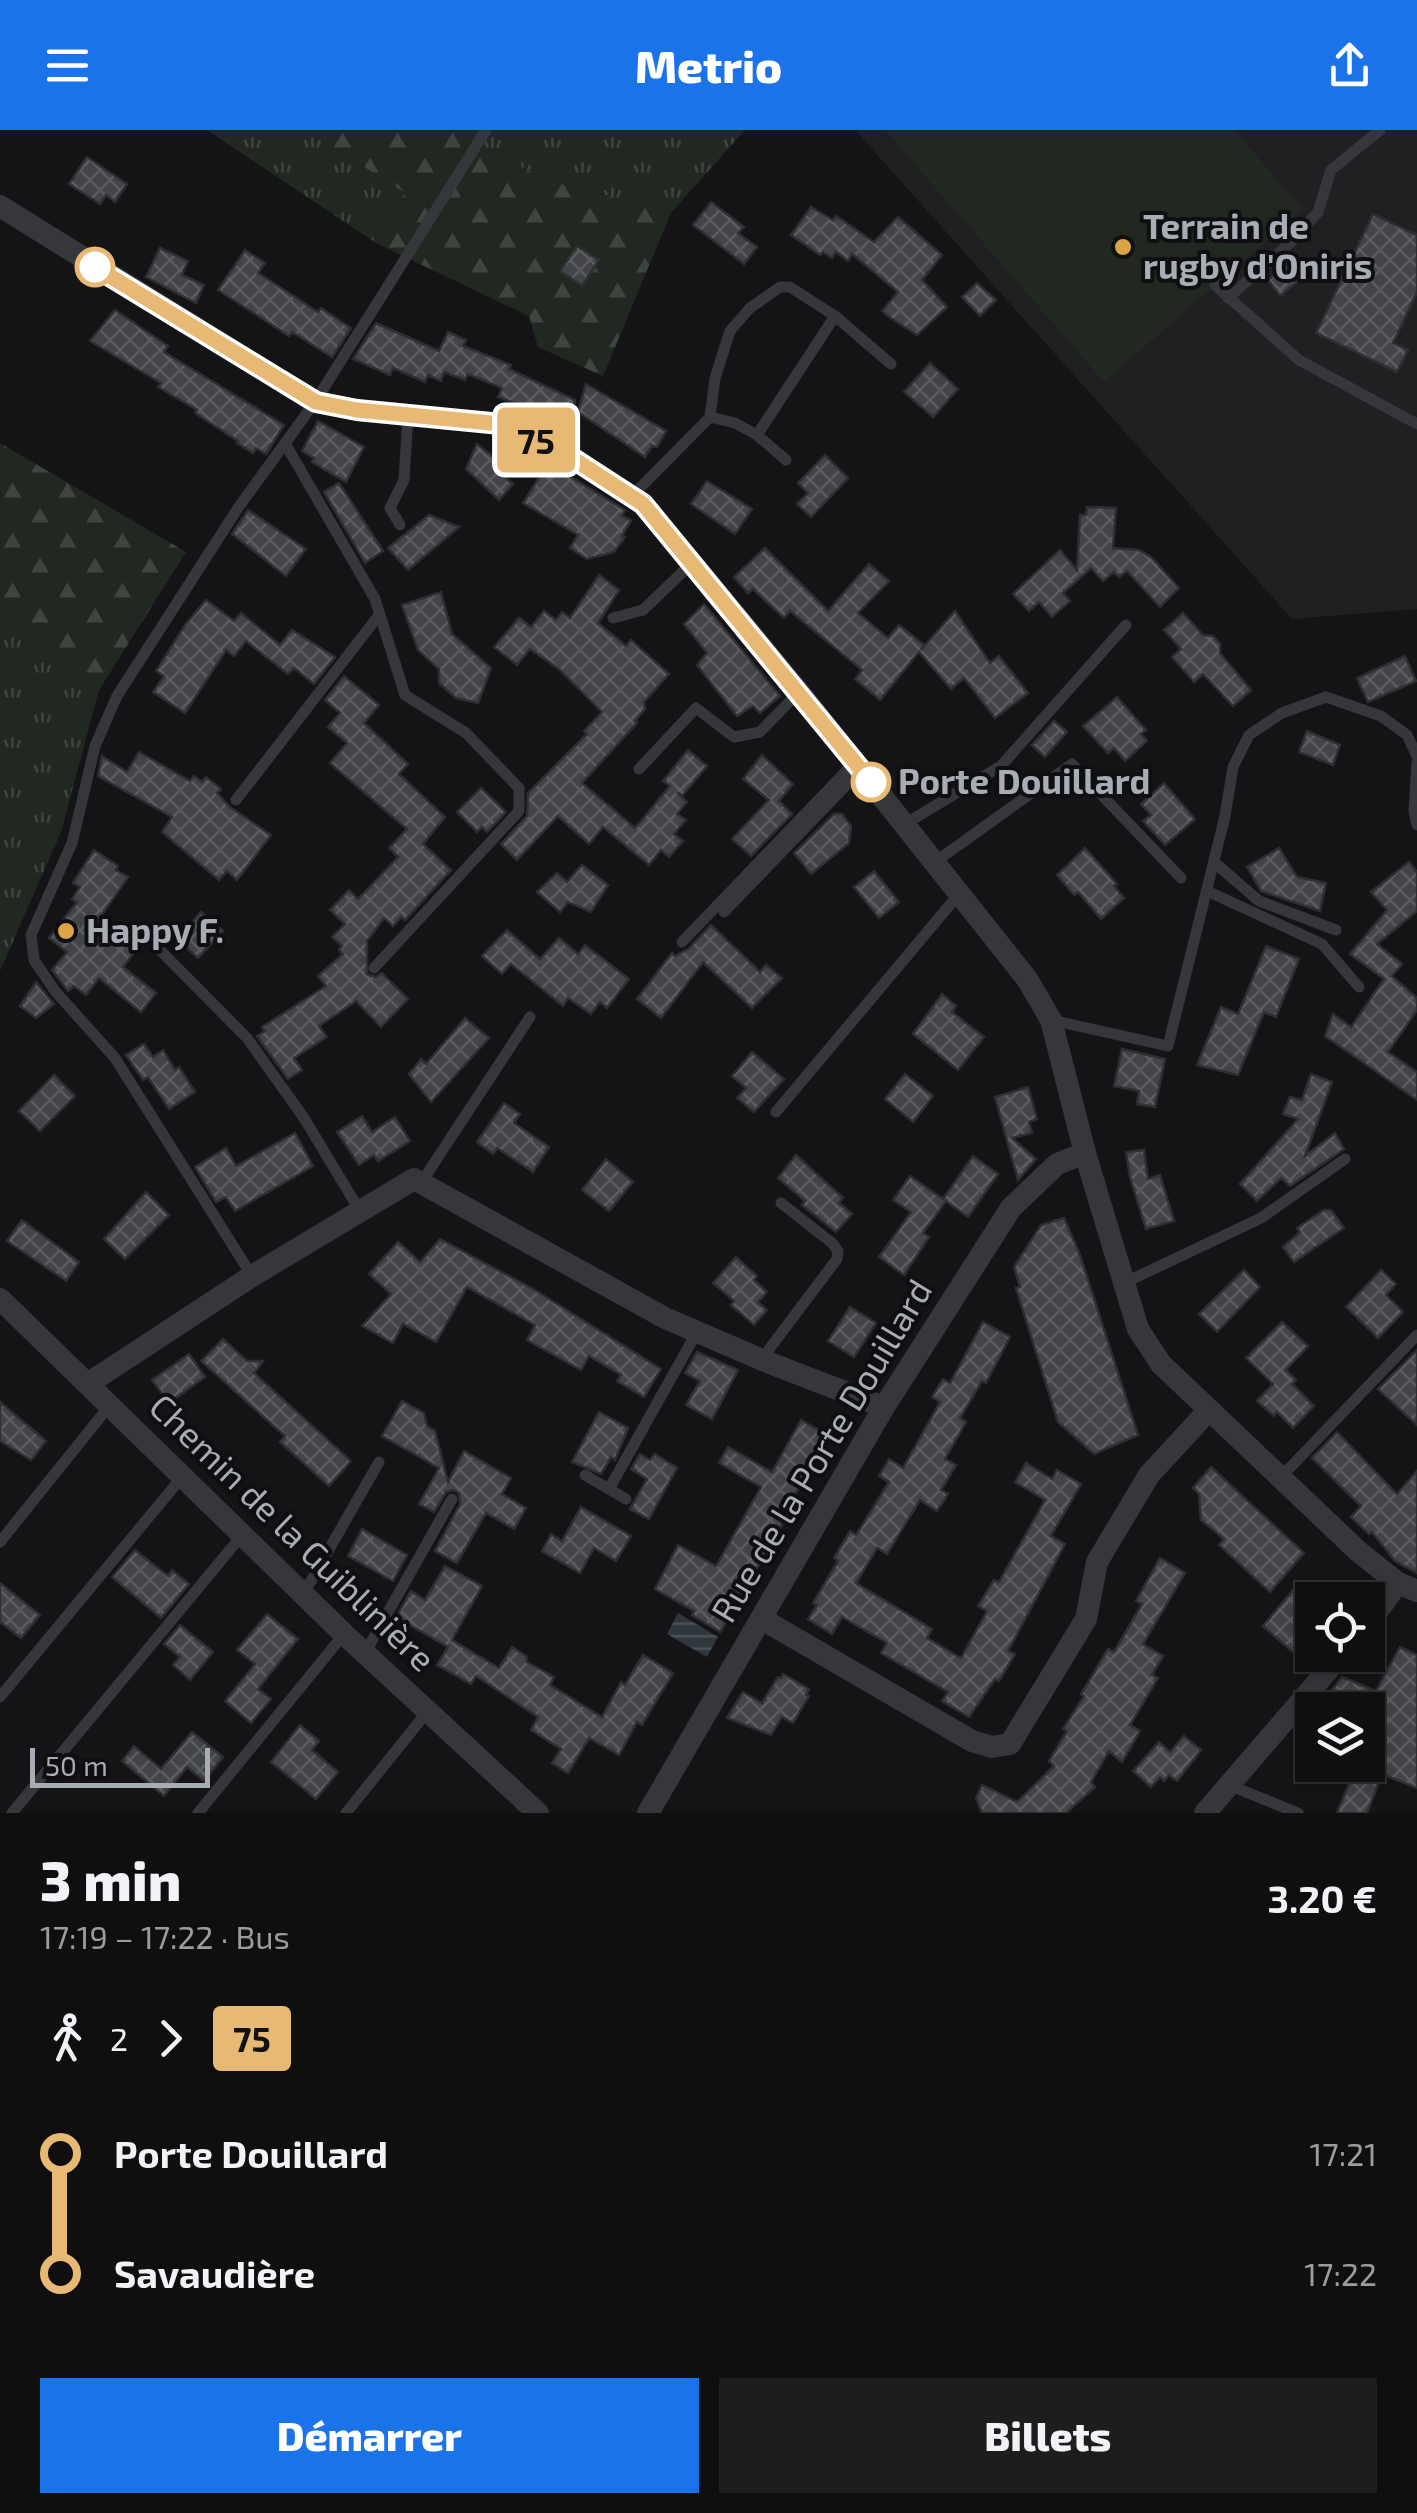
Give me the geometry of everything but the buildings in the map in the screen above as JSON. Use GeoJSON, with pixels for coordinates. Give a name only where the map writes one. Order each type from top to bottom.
{"type":"FeatureCollection","features":[{"type":"Feature","properties":{"kind":"street"},"geometry":{"type":"LineString","coordinates":[[0,206],[316,402],[357,410],[501,424],[566,454],[643,504],[799,692],[1026,978],[1051,1020],[1085,1153],[1138,1329],[1160,1364],[1208,1411],[1360,1552],[1407,1587],[1385,1608]]}},
{"type":"Feature","properties":{"kind":"street","name":"Rue de la Porte Douillard"},"geometry":{"type":"LineString","coordinates":[[648,1813],[884,1407],[1011,1208],[1057,1164],[1085,1153]]}},
{"type":"Feature","properties":{"kind":"street"},"geometry":{"type":"LineString","coordinates":[[89,1382],[252,1276],[414,1179],[666,1318],[884,1407]]}},
{"type":"Feature","properties":{"kind":"street","name":"Chemin de la Guiblinière"},"geometry":{"type":"LineString","coordinates":[[0,1299],[344,1634],[538,1813]]}},
{"type":"Feature","properties":{"kind":"street"},"geometry":{"type":"LineString","coordinates":[[762,1619],[972,1741],[992,1747],[1010,1744],[1086,1619],[1097,1562],[1149,1475],[1208,1411]]}},
{"type":"Feature","properties":{"kind":"street"},"geometry":{"type":"LineString","coordinates":[[1205,1813],[1327,1672]]}},
{"type":"Feature","properties":{"kind":"lane"},"geometry":{"type":"LineString","coordinates":[[252,1276],[115,1058],[55,992],[34,960],[31,935],[72,843],[94,746],[117,696],[238,508],[316,402],[486,130]]}},
{"type":"Feature","properties":{"kind":"lane"},"geometry":{"type":"LineString","coordinates":[[1228,298],[1318,212],[1332,170],[1380,130]]}},
{"type":"Feature","properties":{"kind":"lane"},"geometry":{"type":"LineString","coordinates":[[1215,285],[1299,360],[1417,424]]}},
{"type":"Feature","properties":{"kind":"lane"},"geometry":{"type":"LineString","coordinates":[[631,496],[710,417],[715,378],[730,331],[750,308],[780,287],[790,288],[836,316],[892,364]]}},
{"type":"Feature","properties":{"kind":"lane"},"geometry":{"type":"LineString","coordinates":[[757,436],[836,316]]}},
{"type":"Feature","properties":{"kind":"lane"},"geometry":{"type":"LineString","coordinates":[[400,525],[390,508],[404,480],[408,414]]}},
{"type":"Feature","properties":{"kind":"lane"},"geometry":{"type":"LineString","coordinates":[[710,417],[735,423],[786,460]]}},
{"type":"Feature","properties":{"kind":"lane"},"geometry":{"type":"LineString","coordinates":[[286,445],[375,600],[405,695],[466,734],[519,788],[519,812],[374,968]]}},
{"type":"Feature","properties":{"kind":"lane"},"geometry":{"type":"LineString","coordinates":[[612,618],[643,610],[692,564]]}},
{"type":"Feature","properties":{"kind":"lane"},"geometry":{"type":"LineString","coordinates":[[236,800],[379,615]]}},
{"type":"Feature","properties":{"kind":"lane"},"geometry":{"type":"LineString","coordinates":[[905,824],[1001,766],[1126,625]]}},
{"type":"Feature","properties":{"kind":"lane"},"geometry":{"type":"LineString","coordinates":[[639,770],[696,708],[734,737],[760,732],[799,692]]}},
{"type":"Feature","properties":{"kind":"lane"},"geometry":{"type":"LineString","coordinates":[[1051,1020],[1168,1046],[1214,862],[1233,767],[1249,735],[1282,713],[1326,696],[1382,716],[1406,734],[1417,759],[1417,825]]}},
{"type":"Feature","properties":{"kind":"lane"},"geometry":{"type":"LineString","coordinates":[[935,862],[1072,764],[1181,878]]}},
{"type":"Feature","properties":{"kind":"lane"},"geometry":{"type":"LineString","coordinates":[[724,912],[858,766]]}},
{"type":"Feature","properties":{"kind":"lane"},"geometry":{"type":"LineString","coordinates":[[682,942],[858,766]]}},
{"type":"Feature","properties":{"kind":"lane"},"geometry":{"type":"LineString","coordinates":[[1214,862],[1259,901],[1336,930]]}},
{"type":"Feature","properties":{"kind":"lane"},"geometry":{"type":"LineString","coordinates":[[1207,891],[1322,944],[1360,986]]}},
{"type":"Feature","properties":{"kind":"lane"},"geometry":{"type":"LineString","coordinates":[[776,1112],[960,894]]}},
{"type":"Feature","properties":{"kind":"lane"},"geometry":{"type":"LineString","coordinates":[[147,937],[247,1038],[304,1118],[360,1211]]}},
{"type":"Feature","properties":{"kind":"lane"},"geometry":{"type":"LineString","coordinates":[[421,1183],[530,1017]]}},
{"type":"Feature","properties":{"kind":"lane"},"geometry":{"type":"LineString","coordinates":[[1124,1283],[1261,1218],[1346,1160]]}},
{"type":"Feature","properties":{"kind":"lane"},"geometry":{"type":"LineString","coordinates":[[761,1360],[837,1259],[838,1251],[832,1243],[781,1203]]}},
{"type":"Feature","properties":{"kind":"lane"},"geometry":{"type":"LineString","coordinates":[[609,1489],[697,1332]]}},
{"type":"Feature","properties":{"kind":"lane"},"geometry":{"type":"LineString","coordinates":[[1280,1477],[1417,1335]]}},
{"type":"Feature","properties":{"kind":"lane"},"geometry":{"type":"LineString","coordinates":[[0,1542],[110,1405]]}},
{"type":"Feature","properties":{"kind":"lane"},"geometry":{"type":"LineString","coordinates":[[304,1593],[380,1462]]}},
{"type":"Feature","properties":{"kind":"lane"},"geometry":{"type":"LineString","coordinates":[[585,1475],[626,1500]]}},
{"type":"Feature","properties":{"kind":"lane"},"geometry":{"type":"LineString","coordinates":[[0,1696],[182,1477]]}},
{"type":"Feature","properties":{"kind":"lane"},"geometry":{"type":"LineString","coordinates":[[364,1653],[452,1499]]}},
{"type":"Feature","properties":{"kind":"lane"},"geometry":{"type":"LineString","coordinates":[[12,1813],[242,1534]]}},
{"type":"Feature","properties":{"kind":"lane"},"geometry":{"type":"LineString","coordinates":[[198,1813],[344,1634]]}},
{"type":"Feature","properties":{"kind":"lane"},"geometry":{"type":"LineString","coordinates":[[346,1813],[427,1712]]}},
{"type":"Feature","properties":{"kind":"lane"},"geometry":{"type":"LineString","coordinates":[[1231,1786],[1298,1813]]}},
{"type":"Feature","properties":{"kind":"shaded area"},"geometry":{"type":"Polygon","coordinates":[[[855,130],[1417,130],[1417,609],[1292,619],[855,130]]]}},
{"type":"Feature","properties":{"kind":"shaded area"},"geometry":{"type":"Polygon","coordinates":[[[678,1613],[718,1637],[707,1657],[667,1634],[678,1613]]]}},
{"type":"Feature","properties":{"kind":"green space"},"geometry":{"type":"Polygon","coordinates":[[[207,130],[306,130],[405,193],[376,243],[207,130]]]}},
{"type":"Feature","properties":{"kind":"green space"},"geometry":{"type":"Polygon","coordinates":[[[306,130],[449,130],[543,178],[671,213],[603,376],[538,347],[529,316],[376,243],[405,193],[306,130]]]}},
{"type":"Feature","properties":{"kind":"green space"},"geometry":{"type":"Polygon","coordinates":[[[449,130],[745,130],[671,213],[543,178],[449,130]]]}},
{"type":"Feature","properties":{"kind":"green space","name":"Terrain de rugby d'Oniris"},"geometry":{"type":"Polygon","coordinates":[[[885,130],[1234,130],[1303,209],[1104,382],[885,130]]]}},
{"type":"Feature","properties":{"kind":"green space"},"geometry":{"type":"Polygon","coordinates":[[[0,443],[186,552],[99,690],[0,613],[0,443]]]}},
{"type":"Feature","properties":{"kind":"green space"},"geometry":{"type":"Polygon","coordinates":[[[0,613],[99,690],[61,832],[0,971],[0,613]]]}},
{"type":"Feature","properties":{"kind":"bus line","name":"75"},"geometry":{"type":"LineString","coordinates":[[95,267],[316,402],[357,410],[501,424],[566,454],[643,504],[871,782]]}},
{"type":"Feature","properties":{"kind":"place","name":"Terrain de rugby d'Oniris"},"geometry":{"type":"Point","coordinates":[1123,247]}},
{"type":"Feature","properties":{"kind":"place","name":"Porte Douillard"},"geometry":{"type":"Point","coordinates":[871,782]}},
{"type":"Feature","properties":{"kind":"place","name":"Happy F."},"geometry":{"type":"Point","coordinates":[66,931]}}]}
